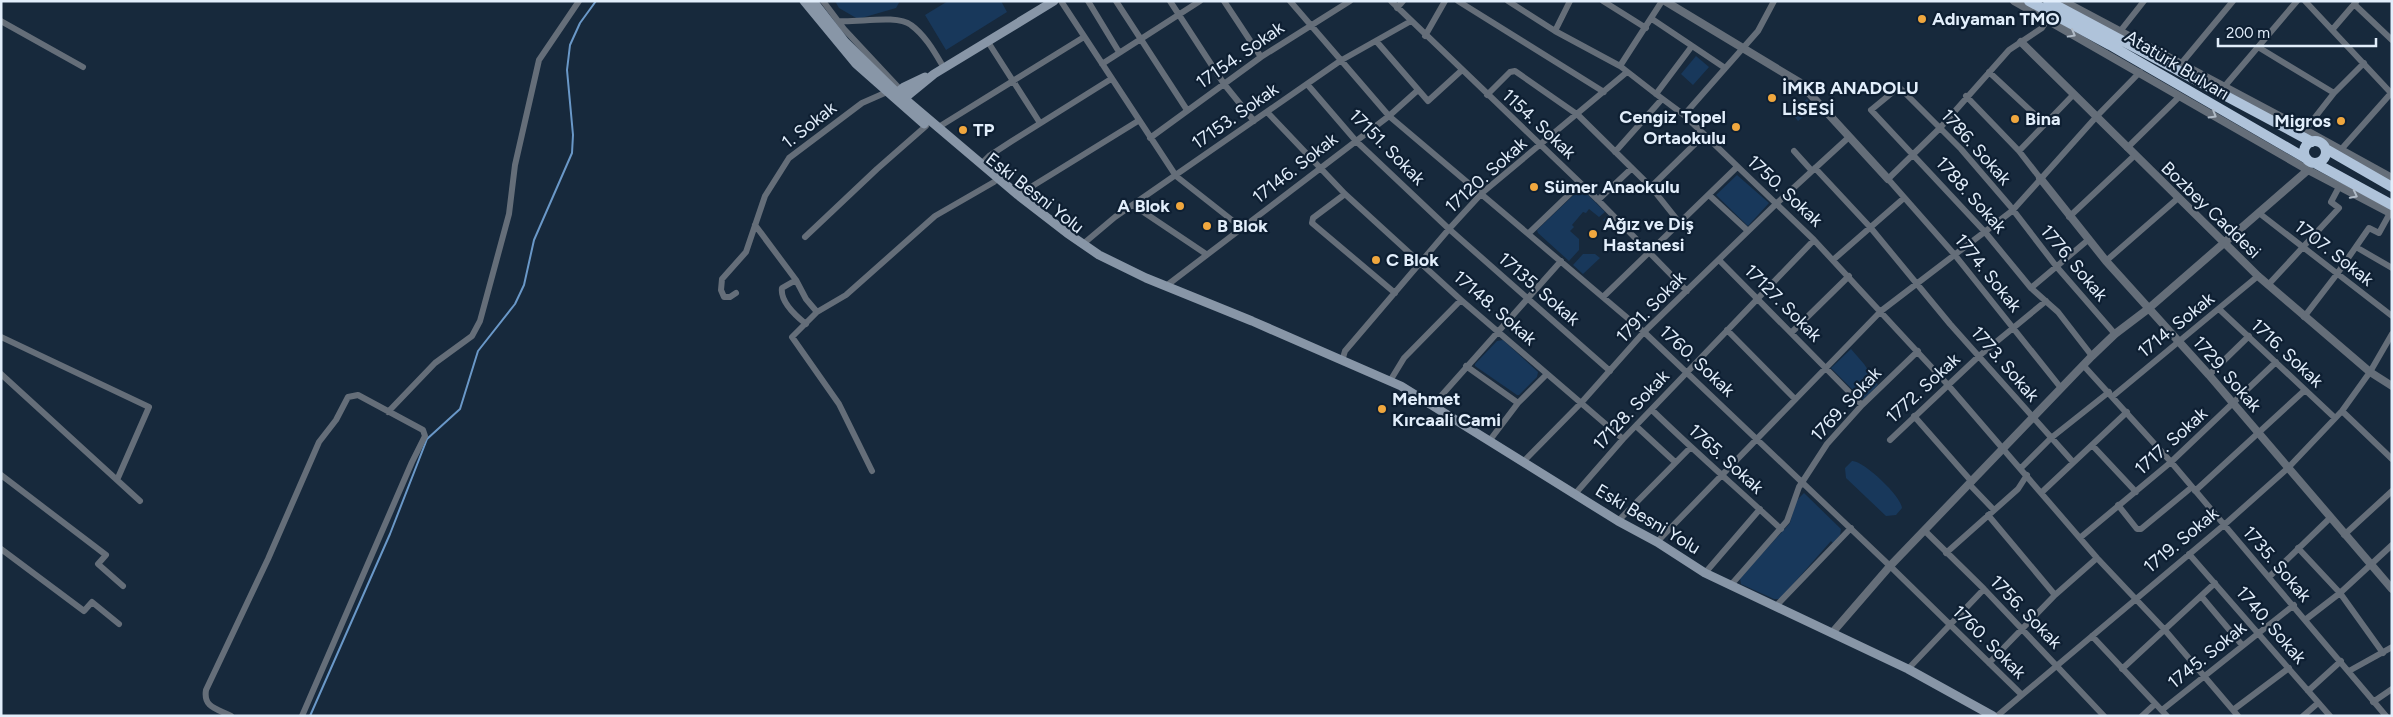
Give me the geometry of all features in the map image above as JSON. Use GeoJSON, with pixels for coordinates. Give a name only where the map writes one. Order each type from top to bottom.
{"type":"FeatureCollection","features":[{"type":"Feature","properties":{"kind":"highway","name":"Atatürk Bulvarı"},"geometry":{"type":"LineString","coordinates":[[2029,1],[2049,17],[2110,45],[2391,211]]}},
{"type":"Feature","properties":{"kind":"highway","name":"Atatürk Bulvarı"},"geometry":{"type":"LineString","coordinates":[[2048,1],[2118,34],[2312,142]]}},
{"type":"Feature","properties":{"kind":"highway"},"geometry":{"type":"LineString","coordinates":[[2326,149],[2324,158],[2310,164],[2305,149],[2312,142],[2320,142],[2326,149],[2339,152],[2392,187]]}},
{"type":"Feature","properties":{"kind":"main road","name":"Eski Besni Yolu"},"geometry":{"type":"LineString","coordinates":[[804,1],[844,51],[896,95],[1018,195],[1083,244],[1116,264],[1252,321],[1293,341],[1390,380],[1490,440],[1618,521],[1658,542],[1705,573],[1908,669],[1995,716]]}},
{"type":"Feature","properties":{"kind":"main road","name":"Eski Besni Yolu"},"geometry":{"type":"LineString","coordinates":[[813,1],[853,50],[926,126],[1069,242],[1119,273],[1250,327],[1293,341]]}},
{"type":"Feature","properties":{"kind":"main road"},"geometry":{"type":"LineString","coordinates":[[896,95],[1054,1]]}},
{"type":"Feature","properties":{"kind":"street"},"geometry":{"type":"LineString","coordinates":[[388,412],[434,364],[472,336],[480,322],[508,214],[515,165],[539,60],[579,1]]}},
{"type":"Feature","properties":{"kind":"street"},"geometry":{"type":"LineString","coordinates":[[823,1],[896,95]]}},
{"type":"Feature","properties":{"kind":"street"},"geometry":{"type":"LineString","coordinates":[[1061,1],[1138,121],[1176,176],[1242,228]]}},
{"type":"Feature","properties":{"kind":"street"},"geometry":{"type":"LineString","coordinates":[[1088,1],[1119,52]]}},
{"type":"Feature","properties":{"kind":"street"},"geometry":{"type":"LineString","coordinates":[[1116,1],[1187,110]]}},
{"type":"Feature","properties":{"kind":"street"},"geometry":{"type":"LineString","coordinates":[[1170,1],[1224,84],[1254,121]]}},
{"type":"Feature","properties":{"kind":"street"},"geometry":{"type":"LineString","coordinates":[[1102,64],[1200,1]]}},
{"type":"Feature","properties":{"kind":"street"},"geometry":{"type":"LineString","coordinates":[[1224,1],[1261,57]]}},
{"type":"Feature","properties":{"kind":"street","name":"1760. Sokak"},"geometry":{"type":"LineString","coordinates":[[1290,1],[1389,116],[1561,262],[1604,296],[1644,332],[1852,528],[2022,695]]}},
{"type":"Feature","properties":{"kind":"street","name":"17154. Sokak"},"geometry":{"type":"LineString","coordinates":[[1150,138],[1261,57],[1309,25],[1350,1]]}},
{"type":"Feature","properties":{"kind":"street","name":"1154. Sokak"},"geometry":{"type":"LineString","coordinates":[[1391,1],[1425,36],[1598,200],[1687,291]]}},
{"type":"Feature","properties":{"kind":"street"},"geometry":{"type":"LineString","coordinates":[[1397,8],[1402,1]]}},
{"type":"Feature","properties":{"kind":"street"},"geometry":{"type":"LineString","coordinates":[[1425,36],[1445,1]]}},
{"type":"Feature","properties":{"kind":"street"},"geometry":{"type":"LineString","coordinates":[[1458,1],[1604,92]]}},
{"type":"Feature","properties":{"kind":"street"},"geometry":{"type":"LineString","coordinates":[[1469,8],[1473,1]]}},
{"type":"Feature","properties":{"kind":"street","name":"1750. Sokak"},"geometry":{"type":"LineString","coordinates":[[1508,1],[1620,66],[1684,115],[1814,240],[1918,351],[2081,537],[2097,558],[2164,629],[2238,716]]}},
{"type":"Feature","properties":{"kind":"street"},"geometry":{"type":"LineString","coordinates":[[1555,30],[1570,1]]}},
{"type":"Feature","properties":{"kind":"street"},"geometry":{"type":"LineString","coordinates":[[1603,1],[1646,28]]}},
{"type":"Feature","properties":{"kind":"street"},"geometry":{"type":"LineString","coordinates":[[1620,66],[1663,1],[1803,85],[1848,138],[1888,179],[1940,128],[2008,50],[2042,28],[2049,17]]}},
{"type":"Feature","properties":{"kind":"street"},"geometry":{"type":"LineString","coordinates":[[1684,115],[1758,31],[1774,1]]}},
{"type":"Feature","properties":{"kind":"street"},"geometry":{"type":"LineString","coordinates":[[2014,1],[2049,17],[2180,96],[2310,164],[2339,187],[2391,211],[2379,233],[2369,228],[2304,317]]}},
{"type":"Feature","properties":{"kind":"street"},"geometry":{"type":"LineString","coordinates":[[2063,1],[2074,4],[2118,34],[2224,87],[2305,130],[2339,152],[2392,178]]}},
{"type":"Feature","properties":{"kind":"street"},"geometry":{"type":"LineString","coordinates":[[2118,34],[2144,1]]}},
{"type":"Feature","properties":{"kind":"street"},"geometry":{"type":"LineString","coordinates":[[2224,87],[2297,1]]}},
{"type":"Feature","properties":{"kind":"street"},"geometry":{"type":"LineString","coordinates":[[2305,1],[2391,93],[2339,152]]}},
{"type":"Feature","properties":{"kind":"street"},"geometry":{"type":"LineString","coordinates":[[2180,65],[2232,2]]}},
{"type":"Feature","properties":{"kind":"street"},"geometry":{"type":"LineString","coordinates":[[2332,30],[2355,3],[2392,40]]}},
{"type":"Feature","properties":{"kind":"street"},"geometry":{"type":"LineString","coordinates":[[1652,19],[1725,68]]}},
{"type":"Feature","properties":{"kind":"street"},"geometry":{"type":"LineString","coordinates":[[838,21],[854,23],[890,20],[906,22],[924,38],[944,68]]}},
{"type":"Feature","properties":{"kind":"street"},"geometry":{"type":"LineString","coordinates":[[1,21],[83,68]]}},
{"type":"Feature","properties":{"kind":"street","name":"17153. Sokak"},"geometry":{"type":"LineString","coordinates":[[1083,244],[1099,228],[1340,61],[1377,42],[1411,21]]}},
{"type":"Feature","properties":{"kind":"street"},"geometry":{"type":"LineString","coordinates":[[937,128],[1084,37]]}},
{"type":"Feature","properties":{"kind":"street"},"geometry":{"type":"LineString","coordinates":[[988,42],[1040,123]]}},
{"type":"Feature","properties":{"kind":"street"},"geometry":{"type":"LineString","coordinates":[[1377,42],[1428,101],[1462,70]]}},
{"type":"Feature","properties":{"kind":"street","name":"Bozbey Caddesi"},"geometry":{"type":"LineString","coordinates":[[2020,42],[2177,199],[2258,276],[2370,372],[2392,386]]}},
{"type":"Feature","properties":{"kind":"street"},"geometry":{"type":"LineString","coordinates":[[1656,94],[1692,46]]}},
{"type":"Feature","properties":{"kind":"street"},"geometry":{"type":"LineString","coordinates":[[2258,46],[2334,93]]}},
{"type":"Feature","properties":{"kind":"street"},"geometry":{"type":"LineString","coordinates":[[2305,130],[2334,93],[2364,63]]}},
{"type":"Feature","properties":{"kind":"street"},"geometry":{"type":"LineString","coordinates":[[1487,95],[1510,72],[1515,71],[1578,115],[1651,187],[1679,222]]}},
{"type":"Feature","properties":{"kind":"street","name":"17120. Sokak"},"geometry":{"type":"LineString","coordinates":[[1342,361],[1346,351],[1449,229],[1482,193],[1578,115],[1627,72]]}},
{"type":"Feature","properties":{"kind":"street"},"geometry":{"type":"LineString","coordinates":[[1989,72],[2045,124]]}},
{"type":"Feature","properties":{"kind":"street"},"geometry":{"type":"LineString","coordinates":[[1658,542],[1794,398],[1881,311],[2012,211],[2096,116],[2140,72]]}},
{"type":"Feature","properties":{"kind":"street"},"geometry":{"type":"LineString","coordinates":[[981,164],[989,156],[1111,79]]}},
{"type":"Feature","properties":{"kind":"street","name":"17151. Sokak"},"geometry":{"type":"LineString","coordinates":[[1307,84],[1356,141],[1449,229]]}},
{"type":"Feature","properties":{"kind":"street","name":"1786. Sokak"},"geometry":{"type":"LineString","coordinates":[[1871,110],[1899,87],[1967,156],[2010,206],[2012,211]]}},
{"type":"Feature","properties":{"kind":"street","name":"17146. Sokak"},"geometry":{"type":"LineString","coordinates":[[1166,286],[1321,169],[1389,116],[1418,90]]}},
{"type":"Feature","properties":{"kind":"street"},"geometry":{"type":"LineString","coordinates":[[2020,151],[2074,94]]}},
{"type":"Feature","properties":{"kind":"street","name":"1. Sokak"},"geometry":{"type":"LineString","coordinates":[[736,293],[730,298],[724,297],[721,290],[722,279],[746,252],[765,196],[789,158],[862,103],[896,95]]}},
{"type":"Feature","properties":{"kind":"street"},"geometry":{"type":"LineString","coordinates":[[1966,96],[2020,151],[2040,178]]}},
{"type":"Feature","properties":{"kind":"street"},"geometry":{"type":"LineString","coordinates":[[2127,148],[2180,96]]}},
{"type":"Feature","properties":{"kind":"street"},"geometry":{"type":"LineString","coordinates":[[1615,152],[1662,99]]}},
{"type":"Feature","properties":{"kind":"street","name":"1788. Sokak"},"geometry":{"type":"LineString","coordinates":[[1871,110],[1985,232],[2031,288],[2058,312],[2092,356]]}},
{"type":"Feature","properties":{"kind":"street","name":"17148. Sokak"},"geometry":{"type":"LineString","coordinates":[[1267,112],[1345,194],[1422,262],[1461,300],[1623,439]]}},
{"type":"Feature","properties":{"kind":"street"},"geometry":{"type":"LineString","coordinates":[[1018,195],[1138,121]]}},
{"type":"Feature","properties":{"kind":"street"},"geometry":{"type":"LineString","coordinates":[[805,237],[926,126]]}},
{"type":"Feature","properties":{"kind":"street"},"geometry":{"type":"LineString","coordinates":[[1651,187],[1704,135]]}},
{"type":"Feature","properties":{"kind":"street","name":"1791. Sokak"},"geometry":{"type":"LineString","coordinates":[[1523,462],[1582,403],[1644,332],[1776,204],[1848,138]]}},
{"type":"Feature","properties":{"kind":"street","name":"1773. Sokak"},"geometry":{"type":"LineString","coordinates":[[1794,151],[1870,227],[2032,418],[2073,462]]}},
{"type":"Feature","properties":{"kind":"street"},"geometry":{"type":"LineString","coordinates":[[2070,217],[2134,156]]}},
{"type":"Feature","properties":{"kind":"street"},"geometry":{"type":"LineString","coordinates":[[1832,633],[1890,566],[2092,356],[2115,334],[2148,309],[2223,242],[2259,213],[2310,164]]}},
{"type":"Feature","properties":{"kind":"street"},"geometry":{"type":"LineString","coordinates":[[1604,296],[1738,167]]}},
{"type":"Feature","properties":{"kind":"street"},"geometry":{"type":"LineString","coordinates":[[1598,200],[1632,168]]}},
{"type":"Feature","properties":{"kind":"street","name":"1729. Sokak"},"geometry":{"type":"LineString","coordinates":[[2040,178],[2106,261],[2209,375],[2344,535],[2390,584]]}},
{"type":"Feature","properties":{"kind":"street","name":"1774. Sokak"},"geometry":{"type":"LineString","coordinates":[[1888,179],[1954,254],[2061,388]]}},
{"type":"Feature","properties":{"kind":"street"},"geometry":{"type":"LineString","coordinates":[[872,471],[839,404],[792,337],[817,312],[846,295],[935,216],[994,182]]}},
{"type":"Feature","properties":{"kind":"street"},"geometry":{"type":"LineString","coordinates":[[1529,233],[1580,184]]}},
{"type":"Feature","properties":{"kind":"street"},"geometry":{"type":"LineString","coordinates":[[2268,285],[2339,208],[2331,202],[2339,187]]}},
{"type":"Feature","properties":{"kind":"street"},"geometry":{"type":"LineString","coordinates":[[1345,194],[1312,218],[1312,223],[1395,293]]}},
{"type":"Feature","properties":{"kind":"street"},"geometry":{"type":"LineString","coordinates":[[1709,195],[1748,232]]}},
{"type":"Feature","properties":{"kind":"street"},"geometry":{"type":"LineString","coordinates":[[1833,260],[1904,198]]}},
{"type":"Feature","properties":{"kind":"street"},"geometry":{"type":"LineString","coordinates":[[2106,261],[2177,199]]}},
{"type":"Feature","properties":{"kind":"street"},"geometry":{"type":"LineString","coordinates":[[1133,205],[1206,254]]}},
{"type":"Feature","properties":{"kind":"street","name":"1776. Sokak"},"geometry":{"type":"LineString","coordinates":[[2012,211],[2056,266],[2115,334]]}},
{"type":"Feature","properties":{"kind":"street","name":"1707. Sokak"},"geometry":{"type":"LineString","coordinates":[[2259,213],[2392,316]]}},
{"type":"Feature","properties":{"kind":"street"},"geometry":{"type":"LineString","coordinates":[[756,226],[817,312]]}},
{"type":"Feature","properties":{"kind":"street","name":"17135. Sokak"},"geometry":{"type":"LineString","coordinates":[[1449,229],[1610,371]]}},
{"type":"Feature","properties":{"kind":"street","name":"17128. Sokak"},"geometry":{"type":"LineString","coordinates":[[1575,494],[1623,439],[1757,297],[1814,240]]}},
{"type":"Feature","properties":{"kind":"street"},"geometry":{"type":"LineString","coordinates":[[2031,288],[2088,240]]}},
{"type":"Feature","properties":{"kind":"street"},"geometry":{"type":"LineString","coordinates":[[2356,247],[2392,268]]}},
{"type":"Feature","properties":{"kind":"street","name":"17127. Sokak"},"geometry":{"type":"LineString","coordinates":[[1719,260],[1862,405]]}},
{"type":"Feature","properties":{"kind":"street"},"geometry":{"type":"LineString","coordinates":[[1433,405],[1561,262]]}},
{"type":"Feature","properties":{"kind":"street"},"geometry":{"type":"LineString","coordinates":[[1792,332],[1849,276]]}},
{"type":"Feature","properties":{"kind":"street","name":"1714. Sokak"},"geometry":{"type":"LineString","coordinates":[[2021,468],[2051,438],[2179,341],[2258,276]]}},
{"type":"Feature","properties":{"kind":"street"},"geometry":{"type":"LineString","coordinates":[[796,280],[782,288],[781,293],[795,315],[806,324]]}},
{"type":"Feature","properties":{"kind":"street"},"geometry":{"type":"LineString","coordinates":[[1390,380],[1404,358],[1461,300]]}},
{"type":"Feature","properties":{"kind":"street","name":"1772. Sokak"},"geometry":{"type":"LineString","coordinates":[[1890,440],[1980,356],[2046,301]]}},
{"type":"Feature","properties":{"kind":"street","name":"1716. Sokak"},"geometry":{"type":"LineString","coordinates":[[2219,309],[2335,418]]}},
{"type":"Feature","properties":{"kind":"street"},"geometry":{"type":"LineString","coordinates":[[1726,330],[1794,398]]}},
{"type":"Feature","properties":{"kind":"street","name":"1719. Sokak"},"geometry":{"type":"LineString","coordinates":[[1995,716],[2092,636],[2135,597],[2224,525],[2288,468],[2342,411],[2370,372],[2392,334]]}},
{"type":"Feature","properties":{"kind":"street"},"geometry":{"type":"LineString","coordinates":[[2209,375],[2249,336]]}},
{"type":"Feature","properties":{"kind":"street"},"geometry":{"type":"LineString","coordinates":[[1,337],[149,407],[117,480]]}},
{"type":"Feature","properties":{"kind":"street","name":"1769. Sokak"},"geometry":{"type":"LineString","coordinates":[[1730,586],[1781,530],[1787,521],[1802,482],[1827,444],[1862,405],[1918,351]]}},
{"type":"Feature","properties":{"kind":"street","name":"1717. Sokak"},"geometry":{"type":"LineString","coordinates":[[2081,537],[2171,462],[2276,362]]}},
{"type":"Feature","properties":{"kind":"street","name":"1735. Sokak"},"geometry":{"type":"LineString","coordinates":[[2083,365],[2171,462],[2386,716]]}},
{"type":"Feature","properties":{"kind":"street"},"geometry":{"type":"LineString","coordinates":[[1466,366],[1518,403]]}},
{"type":"Feature","properties":{"kind":"street"},"geometry":{"type":"LineString","coordinates":[[1,374],[140,501]]}},
{"type":"Feature","properties":{"kind":"street"},"geometry":{"type":"LineString","coordinates":[[1490,440],[1518,403],[1547,374]]}},
{"type":"Feature","properties":{"kind":"street"},"geometry":{"type":"LineString","coordinates":[[2118,505],[2137,529],[2141,529],[2194,489],[2259,434],[2305,390]]}},
{"type":"Feature","properties":{"kind":"street"},"geometry":{"type":"LineString","coordinates":[[232,716],[207,704],[204,698],[206,690],[268,559],[319,442],[336,420],[348,397],[358,395],[423,430],[425,436],[302,716]]}},
{"type":"Feature","properties":{"kind":"street","name":"1765. Sokak"},"geometry":{"type":"LineString","coordinates":[[1652,410],[1690,448],[1723,474],[1781,530]]}},
{"type":"Feature","properties":{"kind":"street"},"geometry":{"type":"LineString","coordinates":[[2342,411],[2392,459]]}},
{"type":"Feature","properties":{"kind":"street"},"geometry":{"type":"LineString","coordinates":[[2041,493],[2127,412]]}},
{"type":"Feature","properties":{"kind":"street"},"geometry":{"type":"LineString","coordinates":[[1914,416],[1971,483],[1990,512],[2054,595]]}},
{"type":"Feature","properties":{"kind":"street"},"geometry":{"type":"LineString","coordinates":[[1636,426],[1675,462]]}},
{"type":"Feature","properties":{"kind":"street"},"geometry":{"type":"LineString","coordinates":[[2092,445],[2136,492]]}},
{"type":"Feature","properties":{"kind":"street"},"geometry":{"type":"LineString","coordinates":[[1618,521],[1690,448]]}},
{"type":"Feature","properties":{"kind":"street"},"geometry":{"type":"LineString","coordinates":[[1,475],[106,555],[98,564],[123,586]]}},
{"type":"Feature","properties":{"kind":"street"},"geometry":{"type":"LineString","coordinates":[[1946,553],[2018,489],[2027,475]]}},
{"type":"Feature","properties":{"kind":"street"},"geometry":{"type":"LineString","coordinates":[[2344,535],[2392,491]]}},
{"type":"Feature","properties":{"kind":"street"},"geometry":{"type":"LineString","coordinates":[[1705,573],[1760,510]]}},
{"type":"Feature","properties":{"kind":"street"},"geometry":{"type":"LineString","coordinates":[[2269,577],[2330,518]]}},
{"type":"Feature","properties":{"kind":"street"},"geometry":{"type":"LineString","coordinates":[[1775,607],[1852,528]]}},
{"type":"Feature","properties":{"kind":"street","name":"1756. Sokak"},"geometry":{"type":"LineString","coordinates":[[1924,530],[1984,589],[2104,716]]}},
{"type":"Feature","properties":{"kind":"street"},"geometry":{"type":"LineString","coordinates":[[2305,620],[2340,592],[2392,545]]}},
{"type":"Feature","properties":{"kind":"street"},"geometry":{"type":"LineString","coordinates":[[2298,548],[2340,592],[2383,653]]}},
{"type":"Feature","properties":{"kind":"street"},"geometry":{"type":"LineString","coordinates":[[1,549],[84,611],[92,602],[119,624]]}},
{"type":"Feature","properties":{"kind":"street","name":"1740. Sokak"},"geometry":{"type":"LineString","coordinates":[[2189,554],[2330,716]]}},
{"type":"Feature","properties":{"kind":"street"},"geometry":{"type":"LineString","coordinates":[[1989,663],[2054,595],[2097,558]]}},
{"type":"Feature","properties":{"kind":"street"},"geometry":{"type":"LineString","coordinates":[[2122,669],[2216,584]]}},
{"type":"Feature","properties":{"kind":"street"},"geometry":{"type":"LineString","coordinates":[[1908,669],[1984,589]]}},
{"type":"Feature","properties":{"kind":"street"},"geometry":{"type":"LineString","coordinates":[[2201,596],[2242,645]]}},
{"type":"Feature","properties":{"kind":"street","name":"1745. Sokak"},"geometry":{"type":"LineString","coordinates":[[2162,710],[2294,605]]}},
{"type":"Feature","properties":{"kind":"street"},"geometry":{"type":"LineString","coordinates":[[2092,636],[2167,716]]}},
{"type":"Feature","properties":{"kind":"street"},"geometry":{"type":"LineString","coordinates":[[2349,671],[2392,647]]}},
{"type":"Feature","properties":{"kind":"street"},"geometry":{"type":"LineString","coordinates":[[2308,691],[2341,661]]}},
{"type":"Feature","properties":{"kind":"street"},"geometry":{"type":"LineString","coordinates":[[2233,710],[2289,668]]}},
{"type":"Feature","properties":{"kind":"street"},"geometry":{"type":"LineString","coordinates":[[2373,702],[2392,689]]}},
{"type":"Feature","properties":{"kind":"street"},"geometry":{"type":"LineString","coordinates":[[2303,716],[2318,703]]}},
{"type":"Feature","properties":{"kind":"street"},"geometry":{"type":"LineString","coordinates":[[2142,716],[2155,704]]}},
{"type":"Feature","properties":{"kind":"shaded area"},"geometry":{"type":"Polygon","coordinates":[[[835,1],[900,1],[896,8],[858,19],[839,8],[835,1]]]}},
{"type":"Feature","properties":{"kind":"shaded area"},"geometry":{"type":"Polygon","coordinates":[[[948,1],[1001,1],[1007,12],[946,50],[925,15],[948,1]]]}},
{"type":"Feature","properties":{"kind":"shaded area"},"geometry":{"type":"Polygon","coordinates":[[[1696,56],[1709,67],[1693,85],[1681,74],[1696,56]]]}},
{"type":"Feature","properties":{"kind":"shaded area"},"geometry":{"type":"Polygon","coordinates":[[[1807,99],[1814,108],[1798,121],[1791,112],[1807,99]]]}},
{"type":"Feature","properties":{"kind":"shaded area"},"geometry":{"type":"Polygon","coordinates":[[[1737,175],[1769,203],[1748,226],[1716,195],[1737,175]]]}},
{"type":"Feature","properties":{"kind":"shaded area"},"geometry":{"type":"Polygon","coordinates":[[[1581,188],[1605,212],[1599,217],[1589,209],[1586,213],[1583,212],[1572,225],[1574,227],[1570,231],[1579,239],[1579,250],[1569,261],[1537,230],[1581,188]]]}},
{"type":"Feature","properties":{"kind":"shaded area"},"geometry":{"type":"Polygon","coordinates":[[[1608,215],[1624,231],[1620,236],[1603,220],[1608,215]]]}},
{"type":"Feature","properties":{"kind":"shaded area"},"geometry":{"type":"Polygon","coordinates":[[[1583,254],[1595,254],[1600,258],[1583,274],[1573,265],[1583,254]]]}},
{"type":"Feature","properties":{"kind":"shaded area"},"geometry":{"type":"Polygon","coordinates":[[[1503,340],[1538,372],[1537,377],[1519,395],[1475,366],[1497,341],[1503,340]]]}},
{"type":"Feature","properties":{"kind":"shaded area"},"geometry":{"type":"Polygon","coordinates":[[[1851,349],[1878,385],[1863,400],[1831,368],[1851,349]]]}},
{"type":"Feature","properties":{"kind":"shaded area"},"geometry":{"type":"Polygon","coordinates":[[[1852,461],[1864,466],[1873,473],[1896,496],[1902,508],[1896,515],[1886,516],[1846,478],[1845,468],[1852,461]]]}},
{"type":"Feature","properties":{"kind":"shaded area"},"geometry":{"type":"Polygon","coordinates":[[[1804,493],[1841,529],[1840,535],[1833,543],[1831,541],[1780,599],[1774,599],[1741,584],[1740,578],[1790,523],[1796,501],[1804,493]]]}},
{"type":"Feature","properties":{"kind":"waterway"},"geometry":{"type":"LineString","coordinates":[[310,716],[390,534],[427,439],[460,409],[478,351],[515,304],[524,285],[534,240],[572,153],[573,135],[567,70],[570,45],[580,23],[596,1]]}},
{"type":"Feature","properties":{"kind":"place","name":"Adıyaman TMO"},"geometry":{"type":"Point","coordinates":[1922,19]}},
{"type":"Feature","properties":{"kind":"place","name":"İMKB ANADOLU LİSESİ"},"geometry":{"type":"Point","coordinates":[1772,98]}},
{"type":"Feature","properties":{"kind":"place","name":"Bina"},"geometry":{"type":"Point","coordinates":[2015,119]}},
{"type":"Feature","properties":{"kind":"place","name":"Migros"},"geometry":{"type":"Point","coordinates":[2341,121]}},
{"type":"Feature","properties":{"kind":"place","name":"Cengiz Topel Ortaokulu"},"geometry":{"type":"Point","coordinates":[1736,127]}},
{"type":"Feature","properties":{"kind":"place","name":"TP"},"geometry":{"type":"Point","coordinates":[963,130]}},
{"type":"Feature","properties":{"kind":"place","name":"Sümer Anaokulu"},"geometry":{"type":"Point","coordinates":[1534,187]}},
{"type":"Feature","properties":{"kind":"place","name":"A Blok"},"geometry":{"type":"Point","coordinates":[1180,206]}},
{"type":"Feature","properties":{"kind":"place","name":"B Blok"},"geometry":{"type":"Point","coordinates":[1207,226]}},
{"type":"Feature","properties":{"kind":"place","name":"Ağız ve Diş Hastanesi"},"geometry":{"type":"Point","coordinates":[1593,234]}},
{"type":"Feature","properties":{"kind":"place","name":"C Blok"},"geometry":{"type":"Point","coordinates":[1376,260]}},
{"type":"Feature","properties":{"kind":"place","name":"Mehmet Kırcaali Cami"},"geometry":{"type":"Point","coordinates":[1382,409]}}]}
